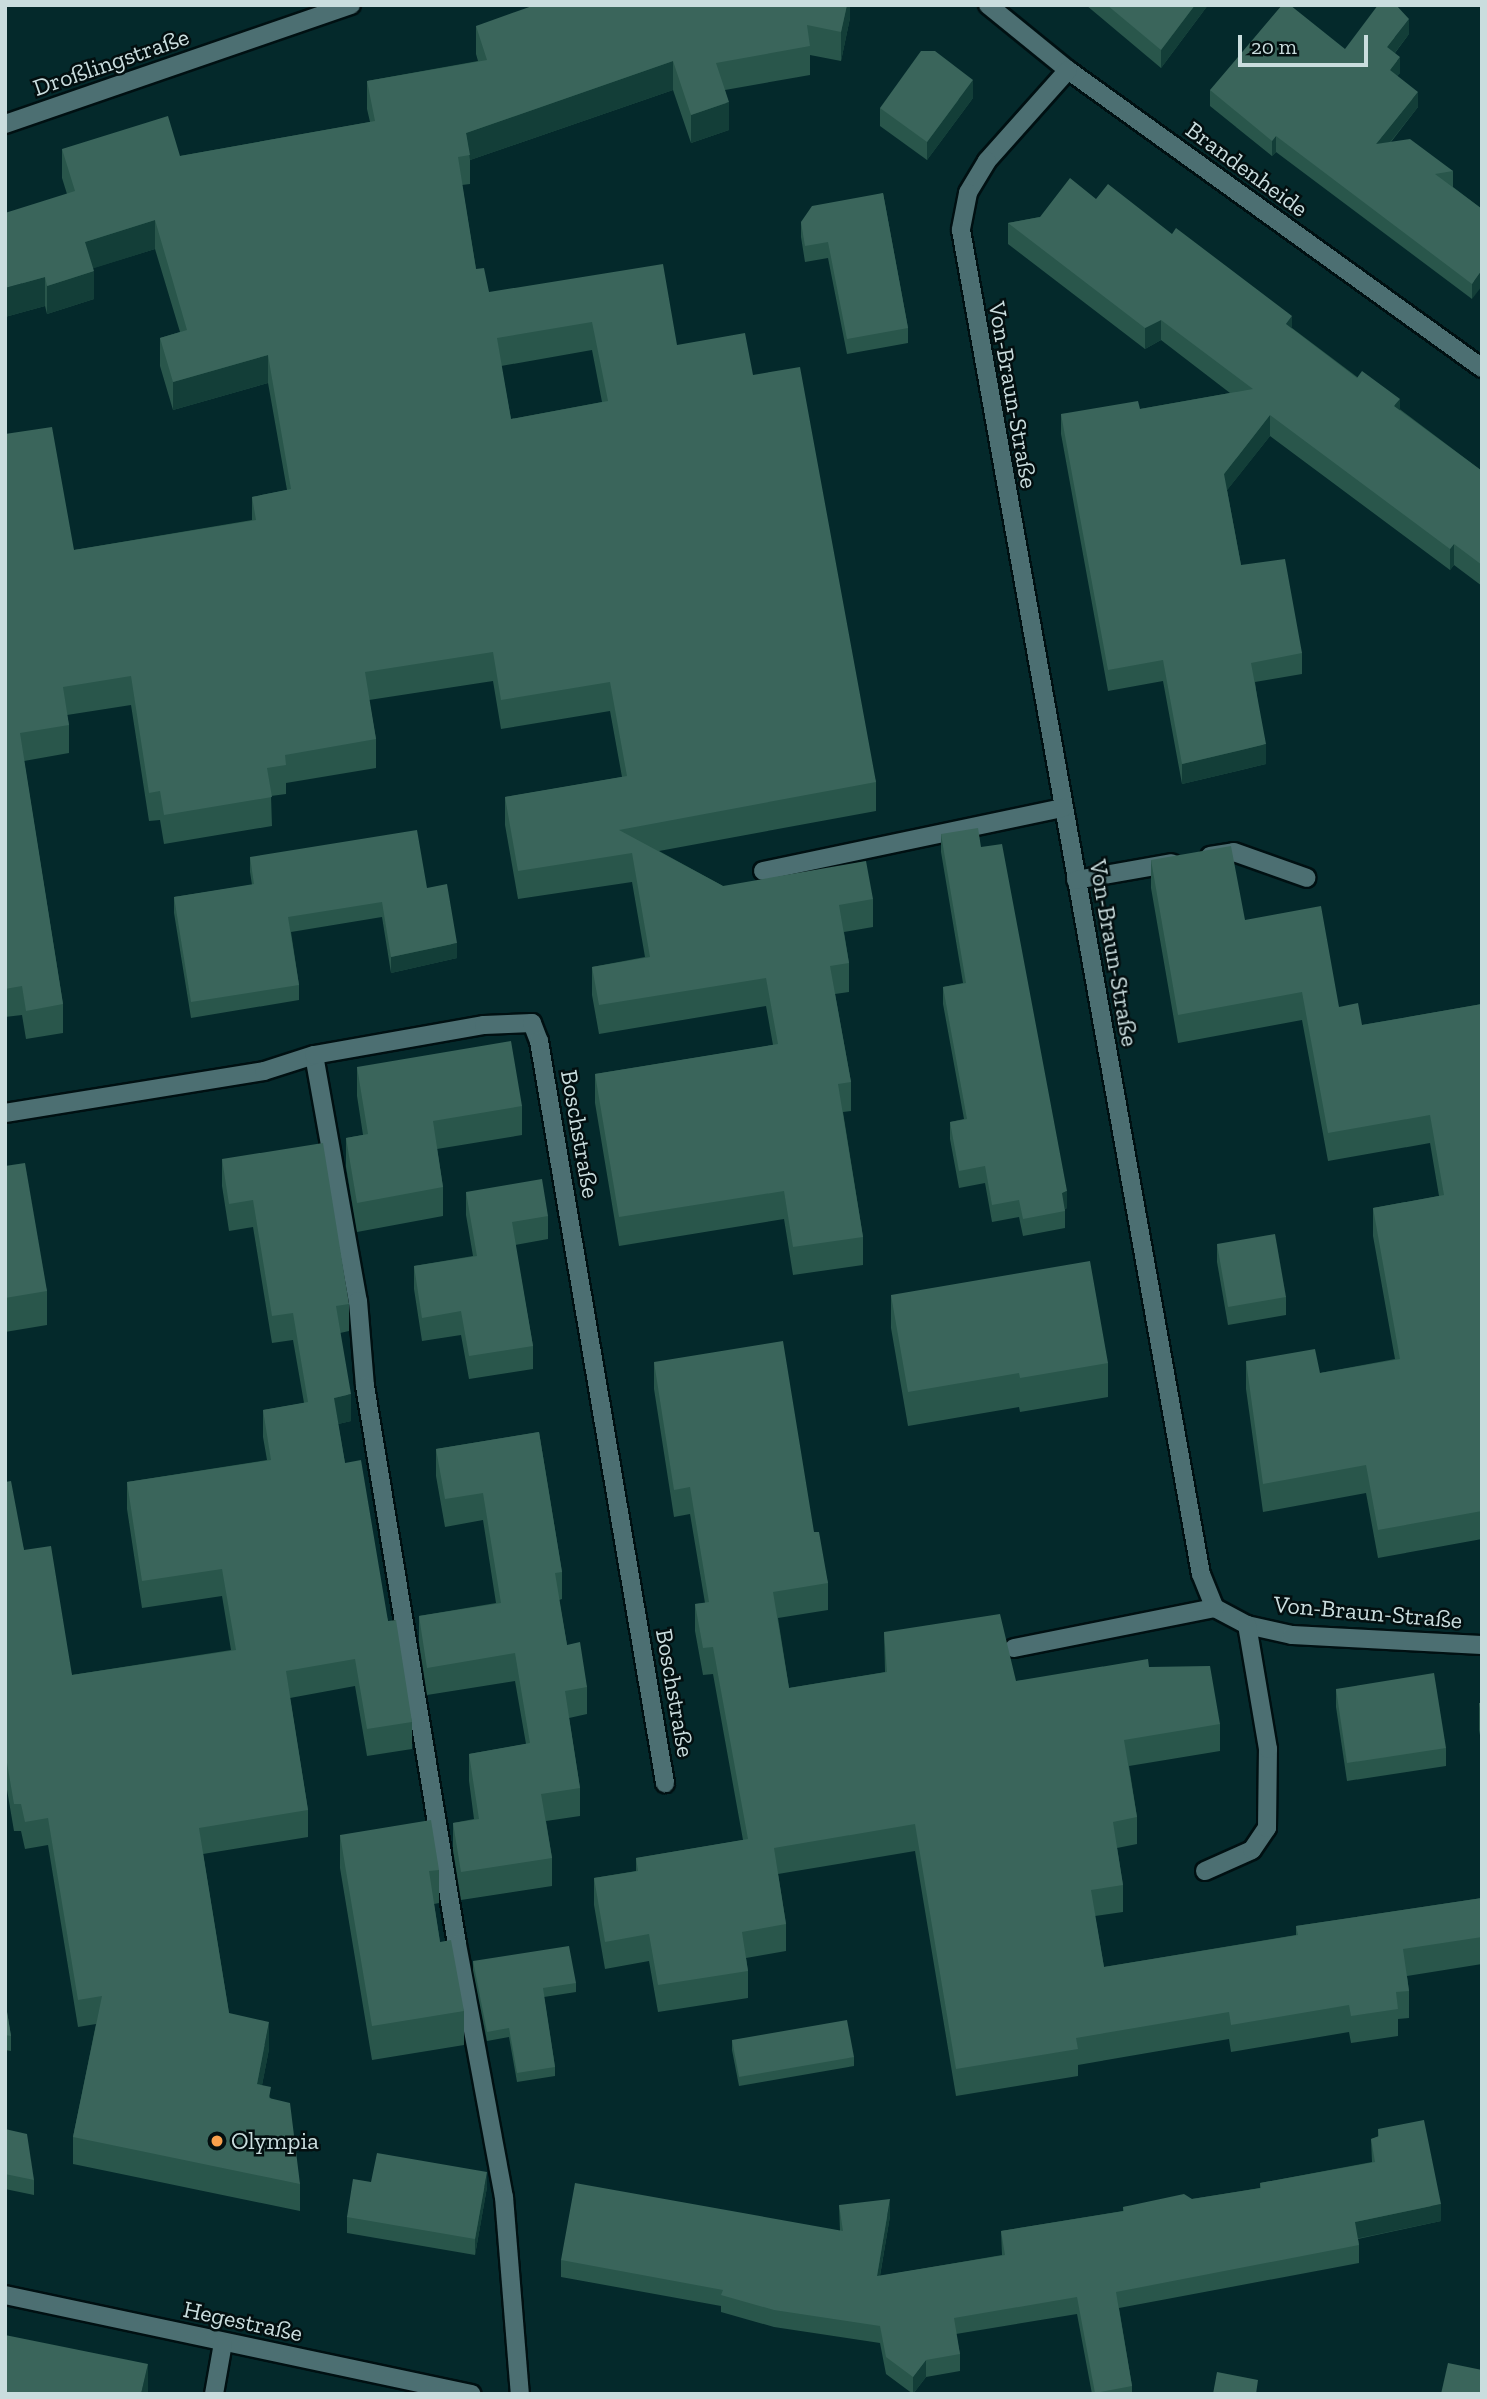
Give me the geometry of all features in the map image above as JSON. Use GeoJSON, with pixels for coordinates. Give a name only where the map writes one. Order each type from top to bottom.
{"type":"FeatureCollection","features":[{"type":"Feature","properties":{"kind":"street","name":"Droßlingstraße"},"geometry":{"type":"LineString","coordinates":[[5,124],[351,5]]}},
{"type":"Feature","properties":{"kind":"street","name":"Brandenheide"},"geometry":{"type":"LineString","coordinates":[[988,5],[1069,70],[1482,368]]}},
{"type":"Feature","properties":{"kind":"street","name":"Von-Braun-Straße"},"geometry":{"type":"LineString","coordinates":[[1069,70],[987,161],[968,193],[961,230],[1201,1574],[1215,1608],[1247,1625],[1292,1635],[1482,1645]]}},
{"type":"Feature","properties":{"kind":"street"},"geometry":{"type":"LineString","coordinates":[[763,871],[1063,808]]}},
{"type":"Feature","properties":{"kind":"street"},"geometry":{"type":"LineString","coordinates":[[1076,880],[1234,852],[1307,878]]}},
{"type":"Feature","properties":{"kind":"street","name":"Boschstraße"},"geometry":{"type":"LineString","coordinates":[[5,1113],[264,1071],[314,1055],[495,1023],[532,1023],[539,1041],[665,1783]]}},
{"type":"Feature","properties":{"kind":"street"},"geometry":{"type":"LineString","coordinates":[[314,1055],[358,1301],[365,1386],[457,1944],[504,2197],[520,2394]]}},
{"type":"Feature","properties":{"kind":"street"},"geometry":{"type":"LineString","coordinates":[[1014,1648],[1215,1608]]}},
{"type":"Feature","properties":{"kind":"street"},"geometry":{"type":"LineString","coordinates":[[1205,1871],[1252,1850],[1267,1828],[1268,1749],[1247,1625]]}},
{"type":"Feature","properties":{"kind":"street","name":"Hegestraße"},"geometry":{"type":"LineString","coordinates":[[5,2295],[472,2394]]}},
{"type":"Feature","properties":{"kind":"street"},"geometry":{"type":"LineString","coordinates":[[214,2394],[223,2343]]}},
{"type":"Feature","properties":{"kind":"building"},"geometry":{"type":"Polygon","coordinates":[[[535,5],[847,5],[841,32],[807,25],[810,46],[716,63],[729,102],[691,115],[673,61],[466,133],[470,155],[458,157],[476,269],[484,268],[489,292],[663,264],[677,345],[745,333],[753,375],[800,367],[876,782],[619,830],[723,886],[866,861],[873,899],[839,905],[849,963],[830,966],[851,1082],[838,1084],[863,1237],[793,1247],[784,1191],[619,1217],[595,1074],[778,1044],[766,978],[599,1005],[592,967],[650,957],[632,853],[518,871],[505,797],[627,776],[610,682],[501,700],[493,652],[365,672],[376,739],[285,755],[286,765],[267,768],[272,797],[164,815],[160,791],[149,793],[131,676],[63,687],[69,725],[20,733],[63,1004],[26,1011],[22,986],[5,989],[5,434],[52,427],[74,550],[256,520],[252,497],[291,489],[268,355],[173,382],[160,338],[187,330],[155,220],[85,242],[94,271],[47,286],[45,277],[5,288],[5,213],[75,191],[62,149],[168,116],[180,156],[375,121],[367,81],[487,60],[476,26],[535,5]],[[592,322],[497,338],[511,419],[608,401],[592,322]]]}},
{"type":"Feature","properties":{"kind":"building"},"geometry":{"type":"Polygon","coordinates":[[[1107,5],[1195,5],[1161,50],[1107,5]]]}},
{"type":"Feature","properties":{"kind":"building"},"geometry":{"type":"Polygon","coordinates":[[[1282,5],[1290,5],[1345,49],[1378,5],[1396,5],[1409,19],[1387,47],[1400,57],[1390,70],[1418,92],[1376,144],[1410,139],[1453,171],[1435,174],[1482,209],[1482,270],[1472,284],[1276,136],[1272,141],[1210,90],[1282,5]]]}},
{"type":"Feature","properties":{"kind":"building"},"geometry":{"type":"Polygon","coordinates":[[[921,51],[935,51],[973,80],[927,142],[880,108],[921,51]]]}},
{"type":"Feature","properties":{"kind":"building"},"geometry":{"type":"Polygon","coordinates":[[[1070,178],[1096,199],[1108,184],[1172,234],[1176,228],[1292,316],[1286,324],[1357,378],[1362,371],[1400,399],[1394,406],[1482,471],[1482,565],[1454,544],[1450,549],[1270,415],[1224,474],[1241,565],[1285,559],[1302,653],[1251,663],[1266,744],[1182,764],[1163,660],[1108,670],[1061,414],[1138,401],[1140,409],[1253,389],[1161,320],[1145,328],[1008,223],[1040,217],[1070,178]]]}},
{"type":"Feature","properties":{"kind":"building"},"geometry":{"type":"Polygon","coordinates":[[[883,193],[908,328],[847,339],[828,242],[805,246],[801,222],[812,206],[883,193]]]}},
{"type":"Feature","properties":{"kind":"building"},"geometry":{"type":"Polygon","coordinates":[[[978,828],[981,847],[1002,844],[1067,1191],[1062,1193],[1065,1211],[1023,1219],[1019,1200],[992,1205],[985,1166],[959,1171],[950,1122],[967,1119],[943,987],[966,983],[941,834],[978,828]]]}},
{"type":"Feature","properties":{"kind":"building"},"geometry":{"type":"Polygon","coordinates":[[[417,830],[427,888],[447,884],[457,943],[391,957],[382,902],[288,917],[299,985],[191,1002],[174,897],[254,884],[250,857],[417,830]]]}},
{"type":"Feature","properties":{"kind":"building"},"geometry":{"type":"Polygon","coordinates":[[[1231,846],[1245,920],[1321,906],[1339,1007],[1358,1003],[1362,1025],[1482,1004],[1482,1511],[1378,1530],[1366,1465],[1263,1484],[1246,1361],[1315,1349],[1320,1373],[1400,1359],[1373,1208],[1444,1195],[1430,1115],[1328,1133],[1302,992],[1178,1015],[1151,860],[1231,846]]]}},
{"type":"Feature","properties":{"kind":"building"},"geometry":{"type":"Polygon","coordinates":[[[511,1041],[522,1106],[433,1121],[443,1187],[357,1203],[346,1138],[368,1134],[357,1067],[511,1041]]]}},
{"type":"Feature","properties":{"kind":"building"},"geometry":{"type":"Polygon","coordinates":[[[323,1143],[349,1304],[336,1306],[351,1394],[334,1398],[345,1463],[361,1460],[388,1621],[396,1620],[412,1722],[367,1729],[355,1659],[286,1671],[308,1810],[199,1828],[229,2013],[269,2022],[257,2084],[271,2087],[269,2098],[290,2103],[300,2184],[73,2137],[102,1996],[78,2000],[48,1818],[25,1822],[21,1804],[14,1804],[5,1751],[5,1482],[11,1481],[24,1550],[51,1546],[72,1675],[236,1650],[222,1569],[142,1581],[127,1482],[271,1460],[263,1410],[308,1402],[293,1313],[272,1316],[253,1200],[229,1204],[222,1159],[323,1143]]]}},
{"type":"Feature","properties":{"kind":"building"},"geometry":{"type":"Polygon","coordinates":[[[25,1163],[47,1291],[5,1298],[5,1166],[25,1163]]]}},
{"type":"Feature","properties":{"kind":"building"},"geometry":{"type":"Polygon","coordinates":[[[542,1179],[548,1216],[512,1222],[533,1346],[469,1356],[461,1311],[422,1318],[414,1266],[477,1256],[466,1192],[542,1179]]]}},
{"type":"Feature","properties":{"kind":"building"},"geometry":{"type":"Polygon","coordinates":[[[1275,1234],[1286,1297],[1228,1307],[1217,1244],[1275,1234]]]}},
{"type":"Feature","properties":{"kind":"building"},"geometry":{"type":"Polygon","coordinates":[[[1090,1261],[1108,1363],[1020,1378],[1019,1373],[908,1392],[891,1295],[1090,1261]]]}},
{"type":"Feature","properties":{"kind":"building"},"geometry":{"type":"Polygon","coordinates":[[[783,1341],[814,1532],[819,1532],[828,1583],[773,1592],[789,1688],[887,1672],[884,1632],[1000,1614],[1016,1681],[1148,1659],[1149,1667],[1210,1666],[1220,1724],[1124,1740],[1137,1817],[1113,1822],[1123,1885],[1091,1890],[1104,1967],[1298,1935],[1296,1926],[1482,1898],[1482,1937],[1403,1949],[1409,1991],[1396,1992],[1398,2009],[1351,2016],[1349,2005],[1231,2025],[1229,2012],[1076,2038],[1078,2049],[956,2069],[915,1824],[774,1848],[786,1924],[742,1932],[748,1971],[658,1985],[649,1934],[605,1942],[594,1878],[638,1871],[636,1858],[748,1839],[713,1647],[703,1648],[695,1604],[709,1602],[690,1487],[674,1490],[654,1362],[783,1341]]]}},
{"type":"Feature","properties":{"kind":"building"},"geometry":{"type":"Polygon","coordinates":[[[539,1432],[562,1572],[555,1573],[567,1645],[580,1642],[587,1687],[565,1691],[580,1788],[541,1794],[552,1858],[461,1872],[453,1823],[479,1819],[469,1754],[530,1743],[515,1653],[427,1668],[419,1616],[501,1603],[483,1493],[445,1499],[436,1449],[539,1432]]]}},
{"type":"Feature","properties":{"kind":"building"},"geometry":{"type":"Polygon","coordinates":[[[1434,1673],[1446,1748],[1347,1763],[1336,1689],[1434,1673]]]}},
{"type":"Feature","properties":{"kind":"building"},"geometry":{"type":"Polygon","coordinates":[[[431,1820],[439,1870],[429,1871],[440,1942],[451,1940],[464,2011],[372,2026],[340,1835],[431,1820]]]}},
{"type":"Feature","properties":{"kind":"building"},"geometry":{"type":"Polygon","coordinates":[[[569,1946],[576,1983],[543,1988],[555,2067],[517,2073],[509,2028],[487,2032],[473,1961],[569,1946]]]}},
{"type":"Feature","properties":{"kind":"building"},"geometry":{"type":"Polygon","coordinates":[[[5,2000],[11,2036],[5,2035],[5,2000]]]}},
{"type":"Feature","properties":{"kind":"building"},"geometry":{"type":"Polygon","coordinates":[[[847,2020],[854,2057],[739,2077],[732,2040],[847,2020]]]}},
{"type":"Feature","properties":{"kind":"building"},"geometry":{"type":"Polygon","coordinates":[[[1424,2120],[1441,2204],[1355,2222],[1359,2245],[1116,2292],[1132,2386],[1095,2393],[1077,2297],[954,2318],[960,2354],[926,2360],[913,2377],[886,2357],[880,2326],[774,2310],[721,2295],[723,2290],[561,2260],[575,2183],[843,2231],[839,2205],[890,2199],[877,2276],[1005,2255],[1001,2231],[1124,2211],[1123,2207],[1184,2194],[1192,2199],[1261,2188],[1260,2183],[1375,2162],[1371,2139],[1379,2136],[1378,2129],[1424,2120]]]}},
{"type":"Feature","properties":{"kind":"building"},"geometry":{"type":"Polygon","coordinates":[[[5,2129],[27,2134],[34,2180],[5,2174],[5,2129]]]}},
{"type":"Feature","properties":{"kind":"building"},"geometry":{"type":"Polygon","coordinates":[[[377,2153],[487,2172],[475,2239],[347,2217],[353,2179],[371,2182],[377,2153]]]}},
{"type":"Feature","properties":{"kind":"building"},"geometry":{"type":"Polygon","coordinates":[[[5,2335],[148,2364],[141,2394],[5,2394],[5,2335]]]}},
{"type":"Feature","properties":{"kind":"building"},"geometry":{"type":"Polygon","coordinates":[[[1448,2363],[1482,2370],[1482,2394],[1441,2394],[1448,2363]]]}},
{"type":"Feature","properties":{"kind":"building"},"geometry":{"type":"Polygon","coordinates":[[[1217,2372],[1258,2380],[1256,2394],[1213,2394],[1217,2372]]]}},
{"type":"Feature","properties":{"kind":"place","name":"Olympia"},"geometry":{"type":"Point","coordinates":[217,2141]}}]}
